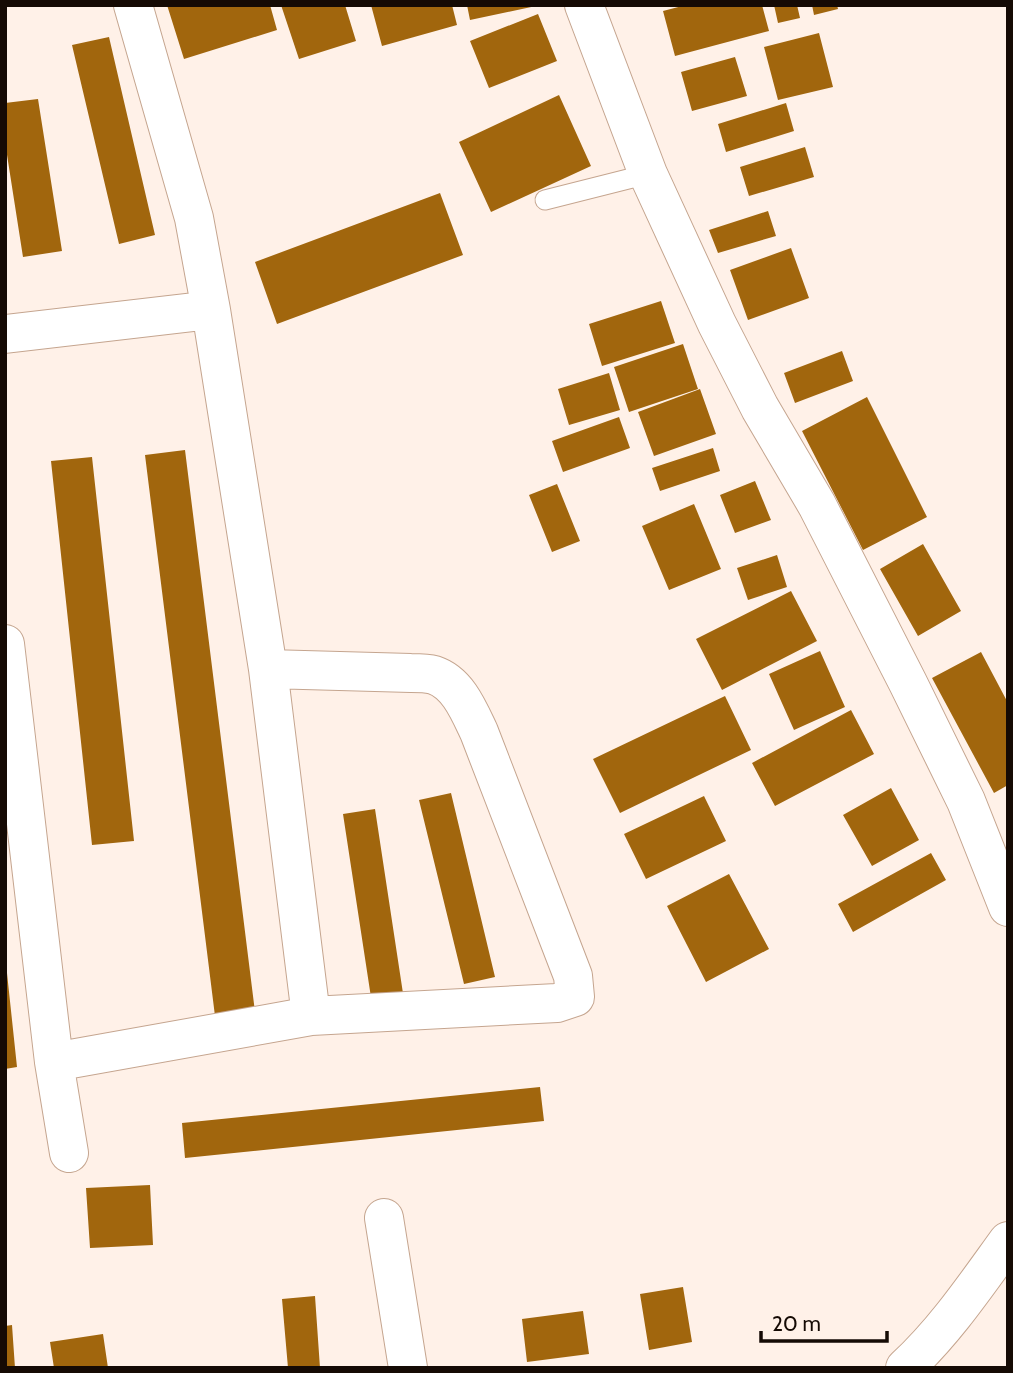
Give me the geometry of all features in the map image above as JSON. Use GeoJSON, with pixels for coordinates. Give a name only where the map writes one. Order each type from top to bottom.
{"type":"FeatureCollection","features":[{"type":"Feature","properties":{"kind":"street"},"geometry":{"type":"LineString","coordinates":[[133,5],[194,218],[211,310],[268,669],[311,1016]]}},
{"type":"Feature","properties":{"kind":"street"},"geometry":{"type":"LineString","coordinates":[[584,5],[648,174],[717,324],[760,408],[817,505],[966,800],[1008,907]]}},
{"type":"Feature","properties":{"kind":"street"},"geometry":{"type":"LineString","coordinates":[[5,334],[211,310]]}},
{"type":"Feature","properties":{"kind":"street"},"geometry":{"type":"LineString","coordinates":[[5,644],[54,1062],[69,1153]]}},
{"type":"Feature","properties":{"kind":"street"},"geometry":{"type":"LineString","coordinates":[[54,1062],[311,1016],[557,1003],[575,997],[573,976],[479,732],[452,685],[433,675],[411,673],[268,669]]}},
{"type":"Feature","properties":{"kind":"street"},"geometry":{"type":"LineString","coordinates":[[384,1218],[408,1368]]}},
{"type":"Feature","properties":{"kind":"street"},"geometry":{"type":"LineString","coordinates":[[905,1368],[927,1348],[1008,1241]]}},
{"type":"Feature","properties":{"kind":"lane"},"geometry":{"type":"LineString","coordinates":[[545,200],[648,174]]}},
{"type":"Feature","properties":{"kind":"building"},"geometry":{"type":"Polygon","coordinates":[[[167,5],[270,5],[277,30],[184,59],[167,5]]]}},
{"type":"Feature","properties":{"kind":"building"},"geometry":{"type":"Polygon","coordinates":[[[281,5],[345,5],[356,41],[299,59],[281,5]]]}},
{"type":"Feature","properties":{"kind":"building"},"geometry":{"type":"Polygon","coordinates":[[[371,5],[452,5],[457,25],[382,46],[371,5]]]}},
{"type":"Feature","properties":{"kind":"building"},"geometry":{"type":"Polygon","coordinates":[[[467,5],[536,5],[536,6],[470,20],[467,5]]]}},
{"type":"Feature","properties":{"kind":"building"},"geometry":{"type":"Polygon","coordinates":[[[686,5],[762,5],[769,31],[675,56],[663,11],[686,5]]]}},
{"type":"Feature","properties":{"kind":"building"},"geometry":{"type":"Polygon","coordinates":[[[774,5],[797,5],[800,18],[778,23],[774,5]]]}},
{"type":"Feature","properties":{"kind":"building"},"geometry":{"type":"Polygon","coordinates":[[[812,5],[837,5],[838,9],[814,15],[812,5]]]}},
{"type":"Feature","properties":{"kind":"building"},"geometry":{"type":"Polygon","coordinates":[[[538,14],[557,61],[489,88],[470,41],[538,14]]]}},
{"type":"Feature","properties":{"kind":"building"},"geometry":{"type":"Polygon","coordinates":[[[819,33],[833,87],[778,100],[764,47],[819,33]]]}},
{"type":"Feature","properties":{"kind":"building"},"geometry":{"type":"Polygon","coordinates":[[[109,37],[155,235],[119,244],[72,45],[109,37]]]}},
{"type":"Feature","properties":{"kind":"building"},"geometry":{"type":"Polygon","coordinates":[[[735,57],[747,96],[692,111],[681,72],[735,57]]]}},
{"type":"Feature","properties":{"kind":"building"},"geometry":{"type":"Polygon","coordinates":[[[559,95],[591,166],[491,212],[459,142],[559,95]]]}},
{"type":"Feature","properties":{"kind":"building"},"geometry":{"type":"Polygon","coordinates":[[[38,99],[62,251],[23,257],[5,142],[5,103],[38,99]]]}},
{"type":"Feature","properties":{"kind":"building"},"geometry":{"type":"Polygon","coordinates":[[[786,103],[794,131],[726,152],[718,124],[786,103]]]}},
{"type":"Feature","properties":{"kind":"building"},"geometry":{"type":"Polygon","coordinates":[[[805,147],[814,177],[749,196],[740,167],[805,147]]]}},
{"type":"Feature","properties":{"kind":"building"},"geometry":{"type":"Polygon","coordinates":[[[440,193],[463,255],[277,324],[255,262],[440,193]]]}},
{"type":"Feature","properties":{"kind":"building"},"geometry":{"type":"Polygon","coordinates":[[[768,211],[776,236],[718,253],[709,230],[768,211]]]}},
{"type":"Feature","properties":{"kind":"building"},"geometry":{"type":"Polygon","coordinates":[[[791,248],[809,298],[748,320],[730,270],[791,248]]]}},
{"type":"Feature","properties":{"kind":"building"},"geometry":{"type":"Polygon","coordinates":[[[661,301],[675,343],[602,366],[589,324],[661,301]]]}},
{"type":"Feature","properties":{"kind":"building"},"geometry":{"type":"Polygon","coordinates":[[[683,344],[698,389],[629,412],[614,367],[683,344]]]}},
{"type":"Feature","properties":{"kind":"building"},"geometry":{"type":"Polygon","coordinates":[[[842,351],[853,381],[795,403],[784,373],[842,351]]]}},
{"type":"Feature","properties":{"kind":"building"},"geometry":{"type":"Polygon","coordinates":[[[609,373],[620,410],[569,425],[558,389],[609,373]]]}},
{"type":"Feature","properties":{"kind":"building"},"geometry":{"type":"Polygon","coordinates":[[[700,389],[716,434],[654,456],[638,412],[700,389]]]}},
{"type":"Feature","properties":{"kind":"building"},"geometry":{"type":"Polygon","coordinates":[[[867,397],[927,517],[863,550],[802,431],[867,397]]]}},
{"type":"Feature","properties":{"kind":"building"},"geometry":{"type":"Polygon","coordinates":[[[619,417],[630,448],[563,472],[552,441],[619,417]]]}},
{"type":"Feature","properties":{"kind":"building"},"geometry":{"type":"Polygon","coordinates":[[[713,448],[720,471],[660,491],[652,468],[713,448]]]}},
{"type":"Feature","properties":{"kind":"building"},"geometry":{"type":"Polygon","coordinates":[[[185,450],[255,1012],[215,1016],[145,455],[185,450]]]}},
{"type":"Feature","properties":{"kind":"building"},"geometry":{"type":"Polygon","coordinates":[[[92,457],[134,841],[92,845],[51,461],[92,457]]]}},
{"type":"Feature","properties":{"kind":"building"},"geometry":{"type":"Polygon","coordinates":[[[755,481],[771,520],[735,533],[720,495],[755,481]]]}},
{"type":"Feature","properties":{"kind":"building"},"geometry":{"type":"Polygon","coordinates":[[[557,484],[580,541],[552,552],[529,495],[557,484]]]}},
{"type":"Feature","properties":{"kind":"building"},"geometry":{"type":"Polygon","coordinates":[[[694,504],[721,569],[669,590],[642,526],[694,504]]]}},
{"type":"Feature","properties":{"kind":"building"},"geometry":{"type":"Polygon","coordinates":[[[923,544],[961,611],[918,636],[880,569],[923,544]]]}},
{"type":"Feature","properties":{"kind":"building"},"geometry":{"type":"Polygon","coordinates":[[[777,555],[787,587],[748,600],[737,568],[777,555]]]}},
{"type":"Feature","properties":{"kind":"building"},"geometry":{"type":"Polygon","coordinates":[[[791,591],[817,641],[722,690],[696,639],[791,591]]]}},
{"type":"Feature","properties":{"kind":"building"},"geometry":{"type":"Polygon","coordinates":[[[820,651],[845,707],[794,730],[769,674],[820,651]]]}},
{"type":"Feature","properties":{"kind":"building"},"geometry":{"type":"Polygon","coordinates":[[[981,652],[1008,703],[1008,785],[994,793],[932,678],[981,652]]]}},
{"type":"Feature","properties":{"kind":"building"},"geometry":{"type":"Polygon","coordinates":[[[725,696],[751,750],[620,813],[593,759],[725,696]]]}},
{"type":"Feature","properties":{"kind":"building"},"geometry":{"type":"Polygon","coordinates":[[[851,710],[874,754],[775,806],[752,763],[851,710]]]}},
{"type":"Feature","properties":{"kind":"building"},"geometry":{"type":"Polygon","coordinates":[[[891,788],[919,840],[872,866],[843,815],[891,788]]]}},
{"type":"Feature","properties":{"kind":"building"},"geometry":{"type":"Polygon","coordinates":[[[451,793],[495,977],[464,984],[419,800],[451,793]]]}},
{"type":"Feature","properties":{"kind":"building"},"geometry":{"type":"Polygon","coordinates":[[[704,796],[726,841],[646,879],[624,834],[704,796]]]}},
{"type":"Feature","properties":{"kind":"building"},"geometry":{"type":"Polygon","coordinates":[[[375,809],[404,1000],[372,1004],[343,814],[375,809]]]}},
{"type":"Feature","properties":{"kind":"building"},"geometry":{"type":"Polygon","coordinates":[[[931,853],[946,880],[853,932],[838,904],[931,853]]]}},
{"type":"Feature","properties":{"kind":"building"},"geometry":{"type":"Polygon","coordinates":[[[729,874],[769,949],[706,982],[667,906],[729,874]]]}},
{"type":"Feature","properties":{"kind":"building"},"geometry":{"type":"Polygon","coordinates":[[[7,973],[17,1067],[5,1069],[5,974],[7,973]]]}},
{"type":"Feature","properties":{"kind":"building"},"geometry":{"type":"Polygon","coordinates":[[[540,1087],[544,1121],[185,1158],[182,1123],[540,1087]]]}},
{"type":"Feature","properties":{"kind":"building"},"geometry":{"type":"Polygon","coordinates":[[[150,1185],[153,1245],[90,1248],[86,1188],[150,1185]]]}},
{"type":"Feature","properties":{"kind":"building"},"geometry":{"type":"Polygon","coordinates":[[[683,1287],[692,1342],[649,1350],[640,1294],[683,1287]]]}},
{"type":"Feature","properties":{"kind":"building"},"geometry":{"type":"Polygon","coordinates":[[[315,1296],[320,1368],[288,1368],[282,1299],[315,1296]]]}},
{"type":"Feature","properties":{"kind":"building"},"geometry":{"type":"Polygon","coordinates":[[[583,1311],[589,1354],[527,1362],[522,1319],[583,1311]]]}},
{"type":"Feature","properties":{"kind":"building"},"geometry":{"type":"Polygon","coordinates":[[[12,1325],[15,1368],[5,1368],[5,1326],[12,1325]]]}},
{"type":"Feature","properties":{"kind":"building"},"geometry":{"type":"Polygon","coordinates":[[[103,1334],[108,1368],[54,1368],[50,1342],[103,1334]]]}}]}
